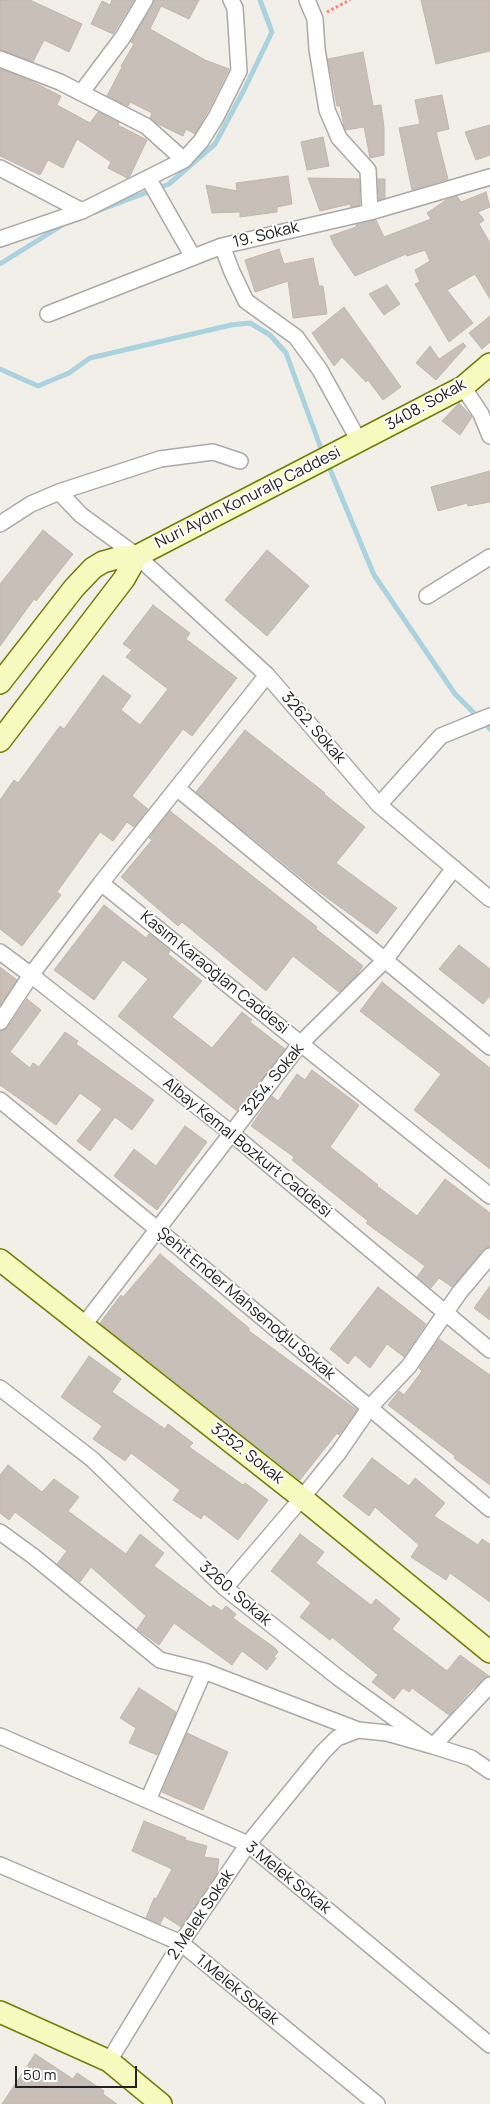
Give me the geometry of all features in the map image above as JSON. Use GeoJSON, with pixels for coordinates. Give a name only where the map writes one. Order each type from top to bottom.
{"type":"FeatureCollection","features":[{"type":"Feature","properties":{"kind":"street"},"geometry":{"type":"LineString","coordinates":[[81,93],[123,37],[145,0]]}},
{"type":"Feature","properties":{"kind":"street"},"geometry":{"type":"LineString","coordinates":[[0,240],[82,211],[151,182],[184,160],[216,117],[239,71],[235,8],[231,0]]}},
{"type":"Feature","properties":{"kind":"street"},"geometry":{"type":"LineString","coordinates":[[307,0],[315,19],[317,49],[327,110],[339,138],[368,170],[370,212]]}},
{"type":"Feature","properties":{"kind":"street"},"geometry":{"type":"LineString","coordinates":[[0,59],[60,82],[146,126],[184,160]]}},
{"type":"Feature","properties":{"kind":"street"},"geometry":{"type":"LineString","coordinates":[[0,168],[82,211]]}},
{"type":"Feature","properties":{"kind":"street","name":"19. Sokak"},"geometry":{"type":"LineString","coordinates":[[48,314],[222,246],[370,212],[490,177]]}},
{"type":"Feature","properties":{"kind":"street"},"geometry":{"type":"LineString","coordinates":[[151,182],[193,258]]}},
{"type":"Feature","properties":{"kind":"street"},"geometry":{"type":"LineString","coordinates":[[222,246],[246,301],[296,337],[320,370],[359,441]]}},
{"type":"Feature","properties":{"kind":"street","name":"3408. Sokak"},"geometry":{"type":"LineString","coordinates":[[359,441],[463,387],[490,364]]}},
{"type":"Feature","properties":{"kind":"street"},"geometry":{"type":"LineString","coordinates":[[463,387],[481,414],[490,436]]}},
{"type":"Feature","properties":{"kind":"street","name":"Nuri Aydın Konuralp Caddesi"},"geometry":{"type":"LineString","coordinates":[[0,683],[74,588],[93,568],[103,562],[121,557],[137,556],[359,441]]}},
{"type":"Feature","properties":{"kind":"street"},"geometry":{"type":"LineString","coordinates":[[0,524],[31,504],[59,492],[160,459],[214,452],[240,461]]}},
{"type":"Feature","properties":{"kind":"street","name":"3262. Sokak"},"geometry":{"type":"LineString","coordinates":[[59,492],[81,515],[137,556],[267,675],[379,805],[490,899]]}},
{"type":"Feature","properties":{"kind":"street","name":"Nuri Aydın Konuralp Caddesi"},"geometry":{"type":"LineString","coordinates":[[0,741],[124,580],[137,556]]}},
{"type":"Feature","properties":{"kind":"street"},"geometry":{"type":"LineString","coordinates":[[427,596],[490,558]]}},
{"type":"Feature","properties":{"kind":"street"},"geometry":{"type":"LineString","coordinates":[[0,1022],[32,974],[101,883],[178,789],[267,675]]}},
{"type":"Feature","properties":{"kind":"street"},"geometry":{"type":"LineString","coordinates":[[379,805],[441,736],[490,716]]}},
{"type":"Feature","properties":{"kind":"street"},"geometry":{"type":"LineString","coordinates":[[178,789],[490,1047]]}},
{"type":"Feature","properties":{"kind":"street","name":"3254. Sokak"},"geometry":{"type":"LineString","coordinates":[[83,1326],[230,1133],[302,1043],[386,960],[454,868]]}},
{"type":"Feature","properties":{"kind":"street","name":"Kasım Karaoğlan Caddesi"},"geometry":{"type":"LineString","coordinates":[[101,883],[490,1196]]}},
{"type":"Feature","properties":{"kind":"street","name":"Albay Kemal Bozkurt Caddesi"},"geometry":{"type":"LineString","coordinates":[[0,952],[32,974],[230,1133],[490,1350]]}},
{"type":"Feature","properties":{"kind":"street","name":"Şehit Ender Mahsenoğlu Sokak"},"geometry":{"type":"LineString","coordinates":[[0,1100],[370,1407],[490,1510]]}},
{"type":"Feature","properties":{"kind":"street"},"geometry":{"type":"LineString","coordinates":[[224,1588],[302,1498],[339,1452],[370,1407],[409,1366],[446,1315],[459,1293],[490,1256]]}},
{"type":"Feature","properties":{"kind":"street","name":"3252. Sokak"},"geometry":{"type":"LineString","coordinates":[[0,1260],[302,1498],[490,1652]]}},
{"type":"Feature","properties":{"kind":"street","name":"3260. Sokak"},"geometry":{"type":"LineString","coordinates":[[0,1388],[92,1459],[224,1588],[340,1679],[433,1746],[470,1758],[490,1771]]}},
{"type":"Feature","properties":{"kind":"street"},"geometry":{"type":"LineString","coordinates":[[0,1532],[34,1556],[160,1660],[204,1671],[358,1730],[387,1733],[433,1746],[490,1685]]}},
{"type":"Feature","properties":{"kind":"street"},"geometry":{"type":"LineString","coordinates":[[148,1800],[204,1671]]}},
{"type":"Feature","properties":{"kind":"street","name":"2.Melek Sokak"},"geometry":{"type":"LineString","coordinates":[[109,2061],[180,1943],[248,1844],[323,1752],[338,1738],[358,1730]]}},
{"type":"Feature","properties":{"kind":"street","name":"3.Melek Sokak"},"geometry":{"type":"LineString","coordinates":[[0,1736],[248,1844],[490,2045]]}},
{"type":"Feature","properties":{"kind":"street","name":"1.Melek Sokak"},"geometry":{"type":"LineString","coordinates":[[0,1865],[180,1943],[377,2104]]}},
{"type":"Feature","properties":{"kind":"street"},"geometry":{"type":"LineString","coordinates":[[0,2012],[109,2061],[161,2104]]}},
{"type":"Feature","properties":{"kind":"path"},"geometry":{"type":"LineString","coordinates":[[315,19],[350,0]]}},
{"type":"Feature","properties":{"kind":"building"},"geometry":{"type":"Polygon","coordinates":[[[0,0],[30,0],[82,24],[69,52],[44,40],[33,62],[0,50],[0,0]]]}},
{"type":"Feature","properties":{"kind":"building"},"geometry":{"type":"Polygon","coordinates":[[[112,0],[134,0],[113,34],[91,24],[102,1],[110,5],[112,0]]]}},
{"type":"Feature","properties":{"kind":"building"},"geometry":{"type":"Polygon","coordinates":[[[154,0],[199,0],[189,19],[161,6],[150,29],[205,60],[229,69],[195,134],[186,129],[183,136],[156,123],[150,118],[152,113],[130,102],[128,106],[107,96],[134,44],[131,42],[154,0]]]}},
{"type":"Feature","properties":{"kind":"building"},"geometry":{"type":"Polygon","coordinates":[[[421,0],[490,0],[490,51],[436,64],[421,0]]]}},
{"type":"Feature","properties":{"kind":"building"},"geometry":{"type":"Polygon","coordinates":[[[363,52],[373,106],[381,105],[384,127],[384,155],[370,158],[364,127],[346,130],[344,127],[340,106],[337,106],[328,59],[363,52]]]}},
{"type":"Feature","properties":{"kind":"building"},"geometry":{"type":"Polygon","coordinates":[[[0,69],[31,81],[61,96],[57,105],[90,123],[98,112],[147,140],[130,176],[127,178],[108,168],[111,162],[77,139],[63,168],[48,160],[40,175],[0,156],[0,69]]]}},
{"type":"Feature","properties":{"kind":"building"},"geometry":{"type":"Polygon","coordinates":[[[442,95],[449,129],[436,132],[448,179],[412,190],[399,128],[420,124],[415,100],[442,95]]]}},
{"type":"Feature","properties":{"kind":"building"},"geometry":{"type":"Polygon","coordinates":[[[490,125],[490,155],[476,160],[465,132],[490,125]]]}},
{"type":"Feature","properties":{"kind":"building"},"geometry":{"type":"Polygon","coordinates":[[[323,137],[329,166],[307,170],[301,142],[323,137]]]}},
{"type":"Feature","properties":{"kind":"building"},"geometry":{"type":"Polygon","coordinates":[[[288,176],[292,204],[277,207],[277,212],[240,217],[240,212],[212,213],[206,185],[237,191],[236,183],[288,176]]]}},
{"type":"Feature","properties":{"kind":"building"},"geometry":{"type":"Polygon","coordinates":[[[308,178],[359,179],[360,205],[351,207],[350,204],[320,211],[308,178]]]}},
{"type":"Feature","properties":{"kind":"building"},"geometry":{"type":"Polygon","coordinates":[[[378,179],[385,179],[385,198],[379,200],[378,179]]]}},
{"type":"Feature","properties":{"kind":"building"},"geometry":{"type":"Polygon","coordinates":[[[486,192],[490,207],[478,212],[484,220],[479,224],[490,243],[490,299],[475,274],[447,290],[473,323],[449,342],[415,284],[420,282],[415,270],[430,261],[425,250],[407,256],[406,254],[355,276],[330,236],[356,227],[356,225],[376,220],[384,237],[431,219],[427,213],[446,200],[457,196],[461,202],[486,192]]]}},
{"type":"Feature","properties":{"kind":"building"},"geometry":{"type":"Polygon","coordinates":[[[279,249],[284,264],[313,258],[319,286],[323,286],[327,314],[293,318],[288,281],[255,292],[245,260],[279,249]]]}},
{"type":"Feature","properties":{"kind":"building"},"geometry":{"type":"Polygon","coordinates":[[[387,285],[400,304],[384,315],[369,294],[387,285]]]}},
{"type":"Feature","properties":{"kind":"building"},"geometry":{"type":"Polygon","coordinates":[[[344,307],[401,387],[383,400],[368,380],[366,382],[342,357],[334,366],[312,333],[344,307]]]}},
{"type":"Feature","properties":{"kind":"building"},"geometry":{"type":"Polygon","coordinates":[[[490,316],[490,342],[482,349],[469,333],[490,316]]]}},
{"type":"Feature","properties":{"kind":"building"},"geometry":{"type":"Polygon","coordinates":[[[463,343],[466,346],[436,380],[416,363],[430,346],[439,359],[463,343]]]}},
{"type":"Feature","properties":{"kind":"building"},"geometry":{"type":"Polygon","coordinates":[[[459,403],[472,417],[460,435],[442,421],[459,403]]]}},
{"type":"Feature","properties":{"kind":"building"},"geometry":{"type":"Polygon","coordinates":[[[490,471],[490,502],[468,506],[467,503],[438,511],[431,487],[490,471]]]}},
{"type":"Feature","properties":{"kind":"building"},"geometry":{"type":"Polygon","coordinates":[[[43,530],[73,554],[36,601],[34,599],[0,646],[0,584],[43,530]]]}},
{"type":"Feature","properties":{"kind":"building"},"geometry":{"type":"Polygon","coordinates":[[[267,550],[309,586],[267,636],[225,600],[267,550]]]}},
{"type":"Feature","properties":{"kind":"building"},"geometry":{"type":"Polygon","coordinates":[[[153,605],[190,633],[186,639],[237,678],[192,736],[183,729],[132,796],[148,809],[134,827],[127,822],[113,841],[100,832],[57,892],[61,895],[22,946],[0,929],[0,800],[14,780],[18,783],[60,726],[64,729],[103,675],[131,696],[121,710],[140,725],[168,689],[126,657],[132,650],[123,644],[153,605]]]}},
{"type":"Feature","properties":{"kind":"building"},"geometry":{"type":"Polygon","coordinates":[[[245,730],[365,827],[336,863],[397,908],[377,934],[315,889],[196,792],[245,730]]]}},
{"type":"Feature","properties":{"kind":"building"},"geometry":{"type":"Polygon","coordinates":[[[170,811],[317,927],[316,929],[363,966],[356,976],[339,992],[293,956],[266,991],[182,922],[178,926],[121,877],[152,840],[149,838],[170,811]]]}},
{"type":"Feature","properties":{"kind":"building"},"geometry":{"type":"Polygon","coordinates":[[[104,905],[146,938],[149,934],[157,940],[170,951],[168,954],[202,981],[172,1017],[212,1048],[242,1012],[252,1020],[250,1022],[285,1049],[237,1111],[118,1016],[148,979],[123,960],[94,1000],[54,970],[104,905]]]}},
{"type":"Feature","properties":{"kind":"building"},"geometry":{"type":"Polygon","coordinates":[[[459,945],[490,969],[490,996],[483,1004],[439,969],[459,945]]]}},
{"type":"Feature","properties":{"kind":"building"},"geometry":{"type":"Polygon","coordinates":[[[0,967],[17,980],[0,1005],[0,967]]]}},
{"type":"Feature","properties":{"kind":"building"},"geometry":{"type":"Polygon","coordinates":[[[382,982],[490,1068],[490,1169],[414,1110],[441,1074],[360,1011],[382,982]]]}},
{"type":"Feature","properties":{"kind":"building"},"geometry":{"type":"Polygon","coordinates":[[[27,999],[41,1010],[10,1052],[30,1068],[33,1063],[39,1067],[65,1032],[78,1041],[76,1044],[154,1100],[132,1130],[115,1117],[90,1151],[77,1141],[102,1109],[80,1093],[56,1125],[0,1085],[0,1031],[8,1027],[27,999]]]}},
{"type":"Feature","properties":{"kind":"building"},"geometry":{"type":"Polygon","coordinates":[[[312,1070],[359,1105],[330,1147],[377,1186],[417,1216],[445,1179],[490,1213],[490,1247],[483,1250],[452,1287],[439,1278],[431,1288],[417,1277],[425,1266],[366,1223],[368,1221],[292,1160],[294,1157],[251,1126],[272,1096],[278,1101],[297,1074],[305,1080],[312,1070]]]}},
{"type":"Feature","properties":{"kind":"building"},"geometry":{"type":"Polygon","coordinates":[[[185,1126],[207,1142],[157,1210],[114,1176],[134,1149],[156,1166],[185,1126]]]}},
{"type":"Feature","properties":{"kind":"building"},"geometry":{"type":"Polygon","coordinates":[[[160,1254],[249,1328],[249,1331],[357,1410],[339,1435],[337,1433],[300,1480],[100,1323],[121,1295],[123,1297],[160,1254]]]}},
{"type":"Feature","properties":{"kind":"building"},"geometry":{"type":"Polygon","coordinates":[[[490,1286],[490,1320],[474,1308],[490,1286]]]}},
{"type":"Feature","properties":{"kind":"building"},"geometry":{"type":"Polygon","coordinates":[[[378,1287],[426,1324],[404,1357],[387,1344],[370,1368],[355,1355],[348,1364],[330,1349],[378,1287]]]}},
{"type":"Feature","properties":{"kind":"building"},"geometry":{"type":"Polygon","coordinates":[[[439,1339],[490,1375],[490,1485],[388,1405],[399,1391],[404,1395],[422,1371],[419,1368],[439,1339]]]}},
{"type":"Feature","properties":{"kind":"building"},"geometry":{"type":"Polygon","coordinates":[[[89,1356],[121,1379],[112,1392],[165,1429],[168,1424],[193,1443],[189,1447],[268,1500],[238,1540],[204,1514],[201,1519],[173,1500],[180,1490],[131,1453],[125,1461],[93,1439],[102,1426],[61,1397],[89,1356]]]}},
{"type":"Feature","properties":{"kind":"building"},"geometry":{"type":"Polygon","coordinates":[[[372,1458],[409,1486],[415,1478],[445,1503],[434,1516],[478,1545],[482,1539],[490,1544],[490,1602],[450,1573],[446,1580],[411,1557],[419,1545],[375,1507],[369,1516],[343,1496],[372,1458]]]}},
{"type":"Feature","properties":{"kind":"building"},"geometry":{"type":"Polygon","coordinates":[[[8,1465],[42,1492],[54,1479],[79,1497],[68,1511],[126,1554],[140,1534],[164,1553],[154,1566],[211,1608],[213,1605],[222,1611],[226,1606],[236,1614],[233,1618],[275,1648],[278,1652],[274,1657],[276,1658],[267,1670],[242,1651],[232,1665],[174,1623],[159,1645],[137,1629],[146,1616],[91,1567],[80,1582],[57,1564],[67,1551],[15,1512],[9,1520],[0,1513],[0,1475],[8,1465]]]}},
{"type":"Feature","properties":{"kind":"building"},"geometry":{"type":"Polygon","coordinates":[[[300,1534],[324,1552],[316,1563],[371,1605],[376,1599],[400,1619],[392,1629],[447,1671],[460,1655],[489,1676],[473,1688],[449,1715],[412,1688],[409,1692],[403,1688],[394,1699],[372,1682],[378,1675],[332,1637],[330,1640],[300,1617],[311,1603],[271,1571],[300,1534]]]}},
{"type":"Feature","properties":{"kind":"building"},"geometry":{"type":"Polygon","coordinates":[[[139,1688],[176,1712],[157,1755],[129,1743],[136,1728],[120,1718],[139,1688]]]}},
{"type":"Feature","properties":{"kind":"building"},"geometry":{"type":"Polygon","coordinates":[[[187,1733],[228,1752],[203,1810],[162,1792],[187,1733]]]}},
{"type":"Feature","properties":{"kind":"building"},"geometry":{"type":"Polygon","coordinates":[[[144,1821],[186,1838],[185,1840],[207,1846],[204,1857],[219,1859],[217,1873],[181,1927],[164,1916],[160,1924],[146,1918],[154,1898],[156,1899],[172,1869],[132,1851],[144,1821]]]}},
{"type":"Feature","properties":{"kind":"building"},"geometry":{"type":"Polygon","coordinates":[[[35,2054],[73,2079],[77,2073],[104,2091],[103,2094],[117,2104],[2,2104],[35,2054]]]}},
{"type":"Feature","properties":{"kind":"waterway"},"geometry":{"type":"LineString","coordinates":[[95,212],[169,184],[215,144],[272,32],[260,0]]}},
{"type":"Feature","properties":{"kind":"waterway"},"geometry":{"type":"LineString","coordinates":[[0,264],[64,224]]}},
{"type":"Feature","properties":{"kind":"waterway"},"geometry":{"type":"LineString","coordinates":[[0,369],[38,386],[69,373],[90,358],[231,325],[250,323],[270,335],[286,353],[323,454]]}},
{"type":"Feature","properties":{"kind":"waterway"},"geometry":{"type":"LineString","coordinates":[[327,462],[374,575],[455,694],[490,729]]}}]}
